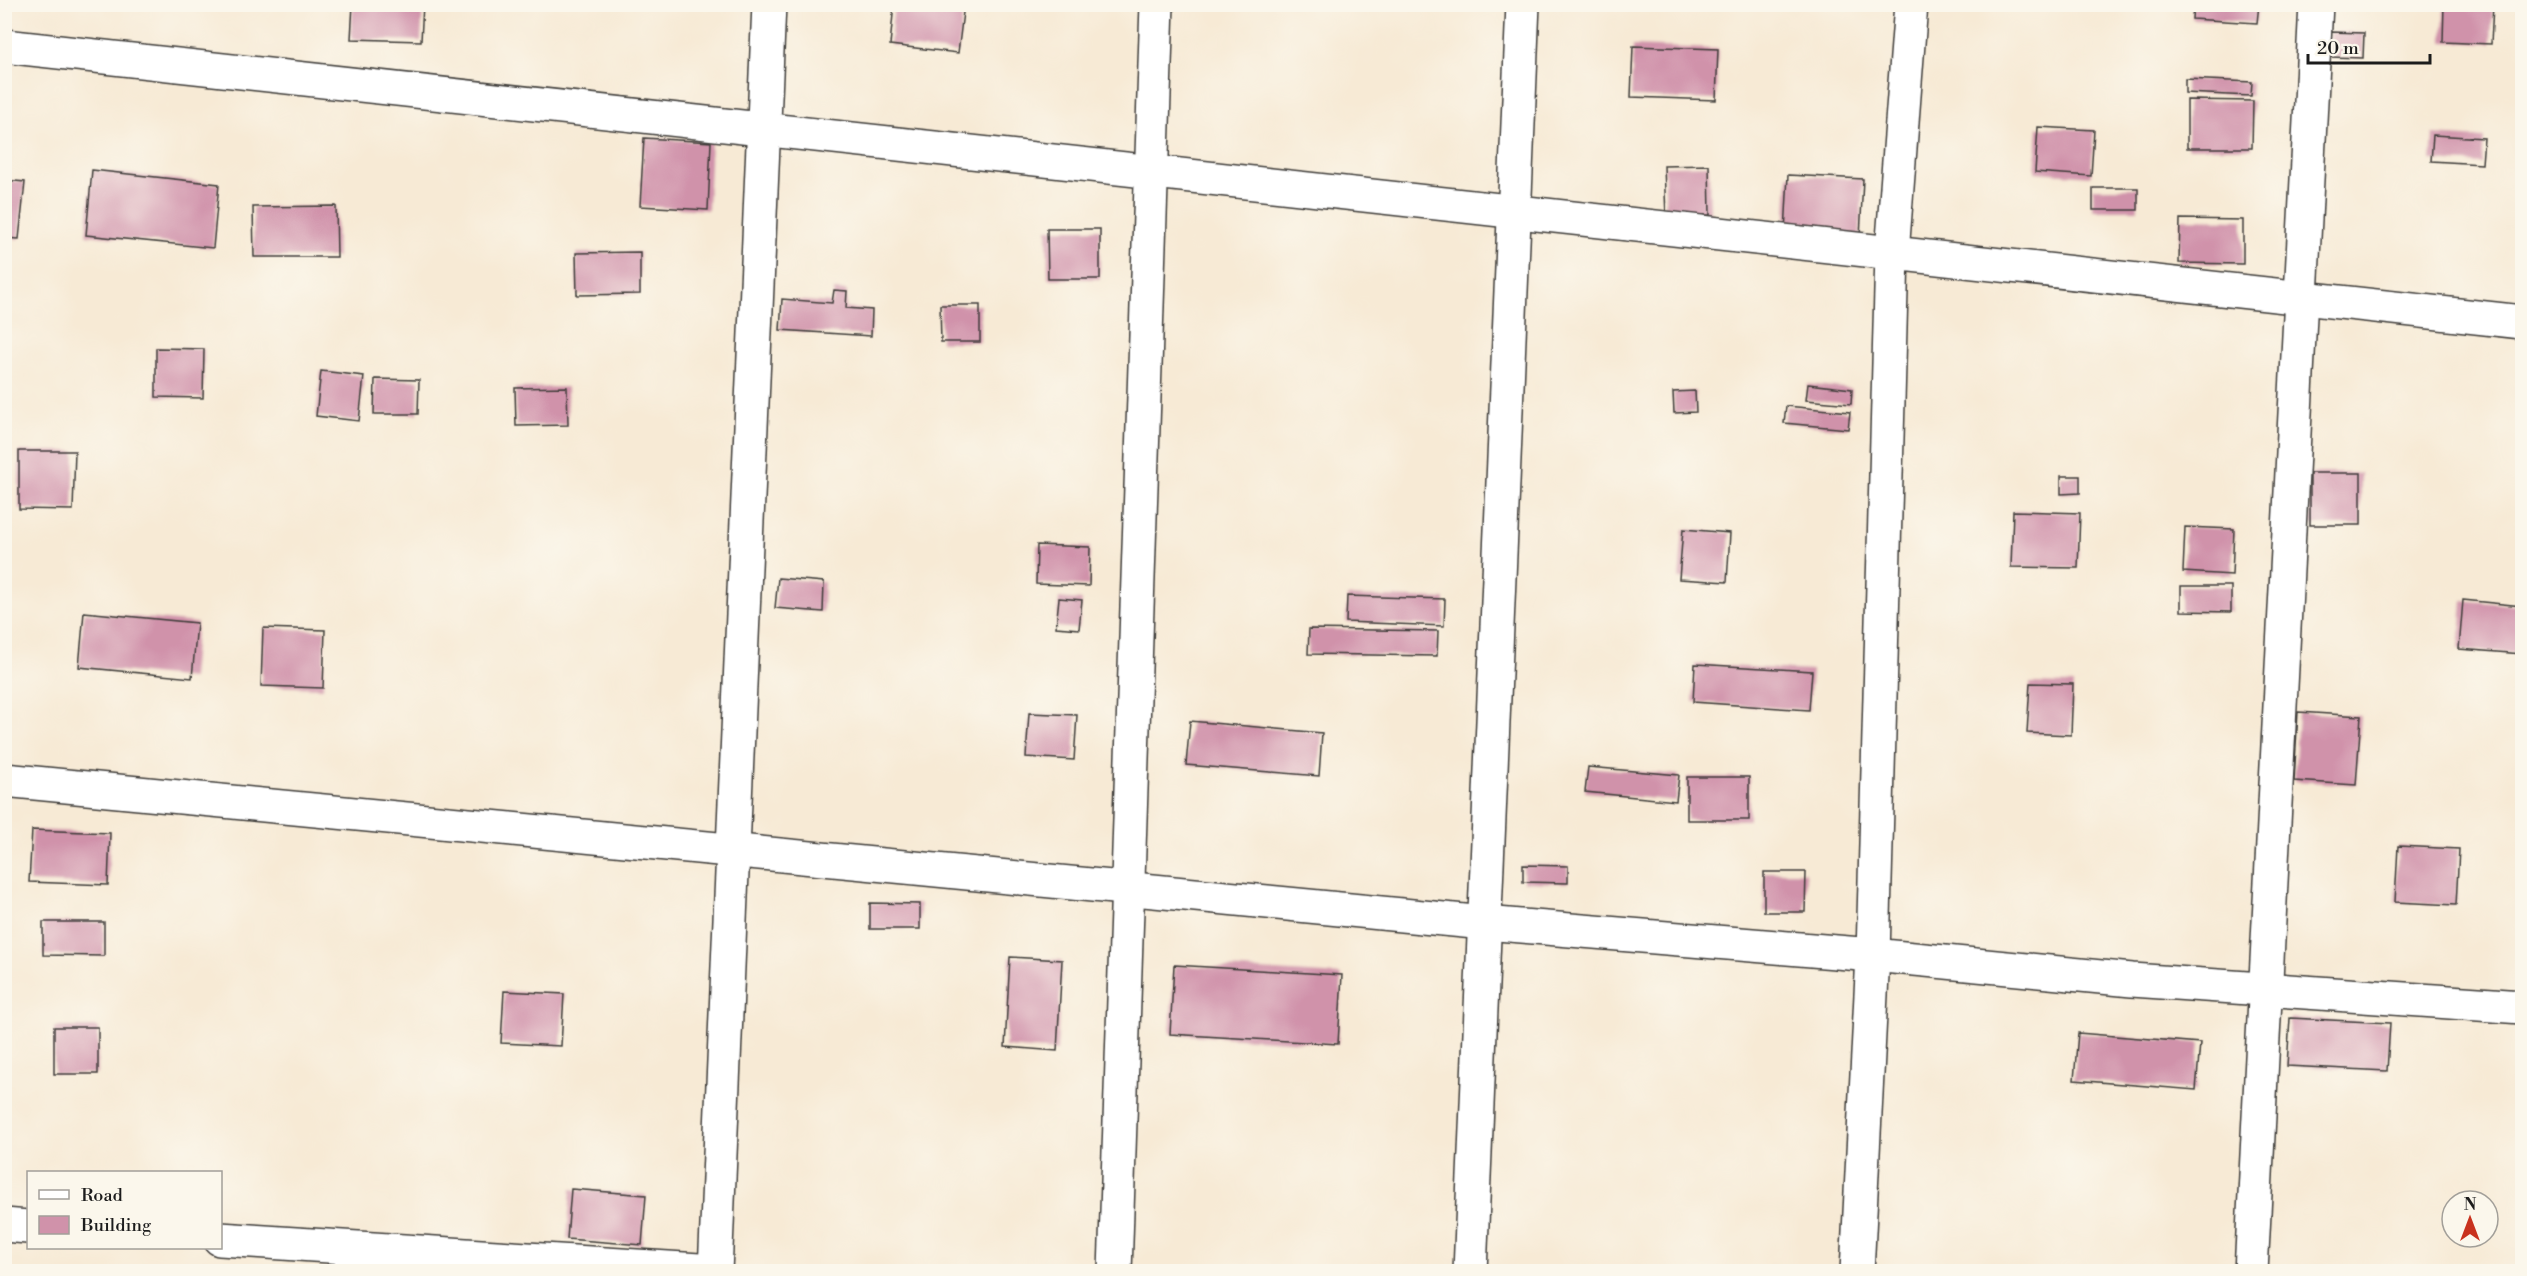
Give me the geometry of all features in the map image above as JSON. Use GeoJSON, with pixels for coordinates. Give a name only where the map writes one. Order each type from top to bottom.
{"type":"FeatureCollection","features":[{"type":"Feature","properties":{"kind":"street"},"geometry":{"type":"LineString","coordinates":[[222,1239],[715,1271],[769,4]]}},
{"type":"Feature","properties":{"kind":"street"},"geometry":{"type":"LineString","coordinates":[[1115,1272],[1157,4]]}},
{"type":"Feature","properties":{"kind":"street"},"geometry":{"type":"LineString","coordinates":[[1470,1272],[1523,4]]}},
{"type":"Feature","properties":{"kind":"street"},"geometry":{"type":"LineString","coordinates":[[1857,1272],[1873,955],[1892,253],[1911,4]]}},
{"type":"Feature","properties":{"kind":"street"},"geometry":{"type":"LineString","coordinates":[[2251,1272],[2316,4]]}},
{"type":"Feature","properties":{"kind":"street"},"geometry":{"type":"LineString","coordinates":[[4,46],[2523,322]]}},
{"type":"Feature","properties":{"kind":"street"},"geometry":{"type":"LineString","coordinates":[[4,780],[1485,923],[1873,955],[2132,980],[2523,1007]]}},
{"type":"Feature","properties":{"kind":"street"},"geometry":{"type":"LineString","coordinates":[[4,1225],[27,1227]]}},
{"type":"Feature","properties":{"kind":"building"},"geometry":{"type":"Polygon","coordinates":[[[353,4],[423,4],[421,41],[351,39],[353,4]]]}},
{"type":"Feature","properties":{"kind":"building"},"geometry":{"type":"Polygon","coordinates":[[[894,4],[964,4],[958,53],[890,45],[894,4]]]}},
{"type":"Feature","properties":{"kind":"building"},"geometry":{"type":"Polygon","coordinates":[[[2034,4],[2095,4],[2095,7],[2034,7],[2034,4]]]}},
{"type":"Feature","properties":{"kind":"building"},"geometry":{"type":"Polygon","coordinates":[[[2193,4],[2259,4],[2257,23],[2192,19],[2193,4]]]}},
{"type":"Feature","properties":{"kind":"building"},"geometry":{"type":"Polygon","coordinates":[[[2444,4],[2493,4],[2491,44],[2443,42],[2444,4]]]}},
{"type":"Feature","properties":{"kind":"building"},"geometry":{"type":"Polygon","coordinates":[[[2330,32],[2364,33],[2363,58],[2329,57],[2330,32]]]}},
{"type":"Feature","properties":{"kind":"building"},"geometry":{"type":"Polygon","coordinates":[[[1633,46],[1718,49],[1716,100],[1631,97],[1633,46]]]}},
{"type":"Feature","properties":{"kind":"building"},"geometry":{"type":"Polygon","coordinates":[[[2185,79],[2252,82],[2251,96],[2185,93],[2185,79]]]}},
{"type":"Feature","properties":{"kind":"building"},"geometry":{"type":"Polygon","coordinates":[[[2187,100],[2253,101],[2252,148],[2187,148],[2187,100]]]}},
{"type":"Feature","properties":{"kind":"building"},"geometry":{"type":"Polygon","coordinates":[[[2038,127],[2094,130],[2091,176],[2035,172],[2038,127]]]}},
{"type":"Feature","properties":{"kind":"building"},"geometry":{"type":"Polygon","coordinates":[[[2433,135],[2484,138],[2482,164],[2431,161],[2433,135]]]}},
{"type":"Feature","properties":{"kind":"building"},"geometry":{"type":"Polygon","coordinates":[[[644,138],[711,142],[708,210],[640,206],[644,138]]]}},
{"type":"Feature","properties":{"kind":"building"},"geometry":{"type":"Polygon","coordinates":[[[1709,165],[1710,215],[1666,217],[1664,166],[1709,165]]]}},
{"type":"Feature","properties":{"kind":"building"},"geometry":{"type":"Polygon","coordinates":[[[92,170],[219,184],[213,248],[86,235],[92,170]]]}},
{"type":"Feature","properties":{"kind":"building"},"geometry":{"type":"Polygon","coordinates":[[[1788,175],[1863,179],[1860,237],[1785,233],[1788,175]]]}},
{"type":"Feature","properties":{"kind":"building"},"geometry":{"type":"Polygon","coordinates":[[[4,180],[25,182],[19,239],[4,238],[4,180]]]}},
{"type":"Feature","properties":{"kind":"building"},"geometry":{"type":"Polygon","coordinates":[[[2093,188],[2138,188],[2138,210],[2093,210],[2093,188]]]}},
{"type":"Feature","properties":{"kind":"building"},"geometry":{"type":"Polygon","coordinates":[[[336,206],[337,257],[254,257],[253,207],[336,206]]]}},
{"type":"Feature","properties":{"kind":"building"},"geometry":{"type":"Polygon","coordinates":[[[2180,219],[2243,220],[2243,264],[2179,263],[2180,219]]]}},
{"type":"Feature","properties":{"kind":"building"},"geometry":{"type":"Polygon","coordinates":[[[1047,229],[1100,229],[1100,279],[1048,279],[1047,229]]]}},
{"type":"Feature","properties":{"kind":"building"},"geometry":{"type":"Polygon","coordinates":[[[640,252],[640,294],[577,295],[576,253],[640,252]]]}},
{"type":"Feature","properties":{"kind":"building"},"geometry":{"type":"Polygon","coordinates":[[[834,290],[847,291],[846,308],[872,310],[871,336],[780,330],[782,299],[832,303],[834,290]]]}},
{"type":"Feature","properties":{"kind":"building"},"geometry":{"type":"Polygon","coordinates":[[[940,305],[980,305],[980,342],[941,342],[940,305]]]}},
{"type":"Feature","properties":{"kind":"building"},"geometry":{"type":"Polygon","coordinates":[[[156,348],[204,349],[203,398],[156,397],[156,348]]]}},
{"type":"Feature","properties":{"kind":"building"},"geometry":{"type":"Polygon","coordinates":[[[321,371],[364,376],[359,421],[316,416],[321,371]]]}},
{"type":"Feature","properties":{"kind":"building"},"geometry":{"type":"Polygon","coordinates":[[[375,379],[419,380],[418,414],[374,414],[375,379]]]}},
{"type":"Feature","properties":{"kind":"building"},"geometry":{"type":"Polygon","coordinates":[[[1808,384],[1852,389],[1851,404],[1806,400],[1808,384]]]}},
{"type":"Feature","properties":{"kind":"building"},"geometry":{"type":"Polygon","coordinates":[[[567,387],[568,425],[516,426],[515,388],[567,387]]]}},
{"type":"Feature","properties":{"kind":"building"},"geometry":{"type":"Polygon","coordinates":[[[1695,391],[1696,412],[1674,413],[1673,392],[1695,391]]]}},
{"type":"Feature","properties":{"kind":"building"},"geometry":{"type":"Polygon","coordinates":[[[1786,406],[1850,412],[1848,429],[1784,423],[1786,406]]]}},
{"type":"Feature","properties":{"kind":"building"},"geometry":{"type":"Polygon","coordinates":[[[19,451],[75,451],[73,510],[19,509],[19,451]]]}},
{"type":"Feature","properties":{"kind":"building"},"geometry":{"type":"Polygon","coordinates":[[[2310,473],[2361,473],[2361,525],[2310,525],[2310,473]]]}},
{"type":"Feature","properties":{"kind":"building"},"geometry":{"type":"Polygon","coordinates":[[[2061,476],[2080,476],[2080,493],[2061,494],[2061,476]]]}},
{"type":"Feature","properties":{"kind":"building"},"geometry":{"type":"Polygon","coordinates":[[[2013,511],[2080,513],[2078,568],[2011,567],[2013,511]]]}},
{"type":"Feature","properties":{"kind":"building"},"geometry":{"type":"Polygon","coordinates":[[[2185,527],[2234,529],[2232,575],[2183,572],[2185,527]]]}},
{"type":"Feature","properties":{"kind":"building"},"geometry":{"type":"Polygon","coordinates":[[[1683,529],[1730,533],[1727,582],[1679,579],[1683,529]]]}},
{"type":"Feature","properties":{"kind":"building"},"geometry":{"type":"Polygon","coordinates":[[[1037,545],[1090,547],[1089,586],[1036,584],[1037,545]]]}},
{"type":"Feature","properties":{"kind":"building"},"geometry":{"type":"Polygon","coordinates":[[[778,578],[824,582],[823,612],[775,608],[778,578]]]}},
{"type":"Feature","properties":{"kind":"building"},"geometry":{"type":"Polygon","coordinates":[[[2181,586],[2231,586],[2231,612],[2181,611],[2181,586]]]}},
{"type":"Feature","properties":{"kind":"building"},"geometry":{"type":"Polygon","coordinates":[[[1347,596],[1445,599],[1444,626],[1346,622],[1347,596]]]}},
{"type":"Feature","properties":{"kind":"building"},"geometry":{"type":"Polygon","coordinates":[[[1059,598],[1082,600],[1079,629],[1056,627],[1059,598]]]}},
{"type":"Feature","properties":{"kind":"building"},"geometry":{"type":"Polygon","coordinates":[[[2463,600],[2522,606],[2522,654],[2459,649],[2463,600]]]}},
{"type":"Feature","properties":{"kind":"building"},"geometry":{"type":"Polygon","coordinates":[[[84,612],[197,623],[192,678],[79,667],[84,612]]]}},
{"type":"Feature","properties":{"kind":"building"},"geometry":{"type":"Polygon","coordinates":[[[263,628],[325,630],[323,688],[261,686],[263,628]]]}},
{"type":"Feature","properties":{"kind":"building"},"geometry":{"type":"Polygon","coordinates":[[[1309,629],[1438,631],[1437,656],[1308,654],[1309,629]]]}},
{"type":"Feature","properties":{"kind":"building"},"geometry":{"type":"Polygon","coordinates":[[[1695,664],[1812,671],[1809,710],[1693,702],[1695,664]]]}},
{"type":"Feature","properties":{"kind":"building"},"geometry":{"type":"Polygon","coordinates":[[[2030,683],[2073,684],[2071,735],[2027,733],[2030,683]]]}},
{"type":"Feature","properties":{"kind":"building"},"geometry":{"type":"Polygon","coordinates":[[[2298,712],[2361,716],[2356,785],[2294,781],[2298,712]]]}},
{"type":"Feature","properties":{"kind":"building"},"geometry":{"type":"Polygon","coordinates":[[[1029,713],[1077,715],[1074,760],[1026,757],[1029,713]]]}},
{"type":"Feature","properties":{"kind":"building"},"geometry":{"type":"Polygon","coordinates":[[[1190,721],[1322,733],[1319,776],[1186,765],[1190,721]]]}},
{"type":"Feature","properties":{"kind":"building"},"geometry":{"type":"Polygon","coordinates":[[[1588,767],[1679,775],[1676,801],[1585,792],[1588,767]]]}},
{"type":"Feature","properties":{"kind":"building"},"geometry":{"type":"Polygon","coordinates":[[[1687,777],[1749,777],[1749,820],[1687,820],[1687,777]]]}},
{"type":"Feature","properties":{"kind":"building"},"geometry":{"type":"Polygon","coordinates":[[[32,830],[110,833],[108,885],[29,882],[32,830]]]}},
{"type":"Feature","properties":{"kind":"building"},"geometry":{"type":"Polygon","coordinates":[[[2398,846],[2459,849],[2456,905],[2395,902],[2398,846]]]}},
{"type":"Feature","properties":{"kind":"building"},"geometry":{"type":"Polygon","coordinates":[[[1523,865],[1568,866],[1568,883],[1523,882],[1523,865]]]}},
{"type":"Feature","properties":{"kind":"building"},"geometry":{"type":"Polygon","coordinates":[[[1764,872],[1806,872],[1805,912],[1764,912],[1764,872]]]}},
{"type":"Feature","properties":{"kind":"building"},"geometry":{"type":"Polygon","coordinates":[[[870,903],[920,904],[920,929],[870,929],[870,903]]]}},
{"type":"Feature","properties":{"kind":"building"},"geometry":{"type":"Polygon","coordinates":[[[43,922],[104,922],[104,956],[43,955],[43,922]]]}},
{"type":"Feature","properties":{"kind":"building"},"geometry":{"type":"Polygon","coordinates":[[[1010,957],[1062,960],[1057,1051],[1005,1047],[1010,957]]]}},
{"type":"Feature","properties":{"kind":"building"},"geometry":{"type":"Polygon","coordinates":[[[1174,965],[1342,975],[1338,1044],[1170,1034],[1174,965]]]}},
{"type":"Feature","properties":{"kind":"building"},"geometry":{"type":"Polygon","coordinates":[[[504,991],[564,994],[561,1046],[501,1043],[504,991]]]}},
{"type":"Feature","properties":{"kind":"building"},"geometry":{"type":"Polygon","coordinates":[[[2290,1018],[2390,1023],[2387,1071],[2287,1066],[2290,1018]]]}},
{"type":"Feature","properties":{"kind":"building"},"geometry":{"type":"Polygon","coordinates":[[[54,1027],[98,1027],[98,1074],[54,1074],[54,1027]]]}},
{"type":"Feature","properties":{"kind":"building"},"geometry":{"type":"Polygon","coordinates":[[[2078,1033],[2200,1043],[2196,1090],[2074,1080],[2078,1033]]]}},
{"type":"Feature","properties":{"kind":"building"},"geometry":{"type":"Polygon","coordinates":[[[571,1189],[646,1195],[642,1245],[567,1239],[571,1189]]]}}]}
